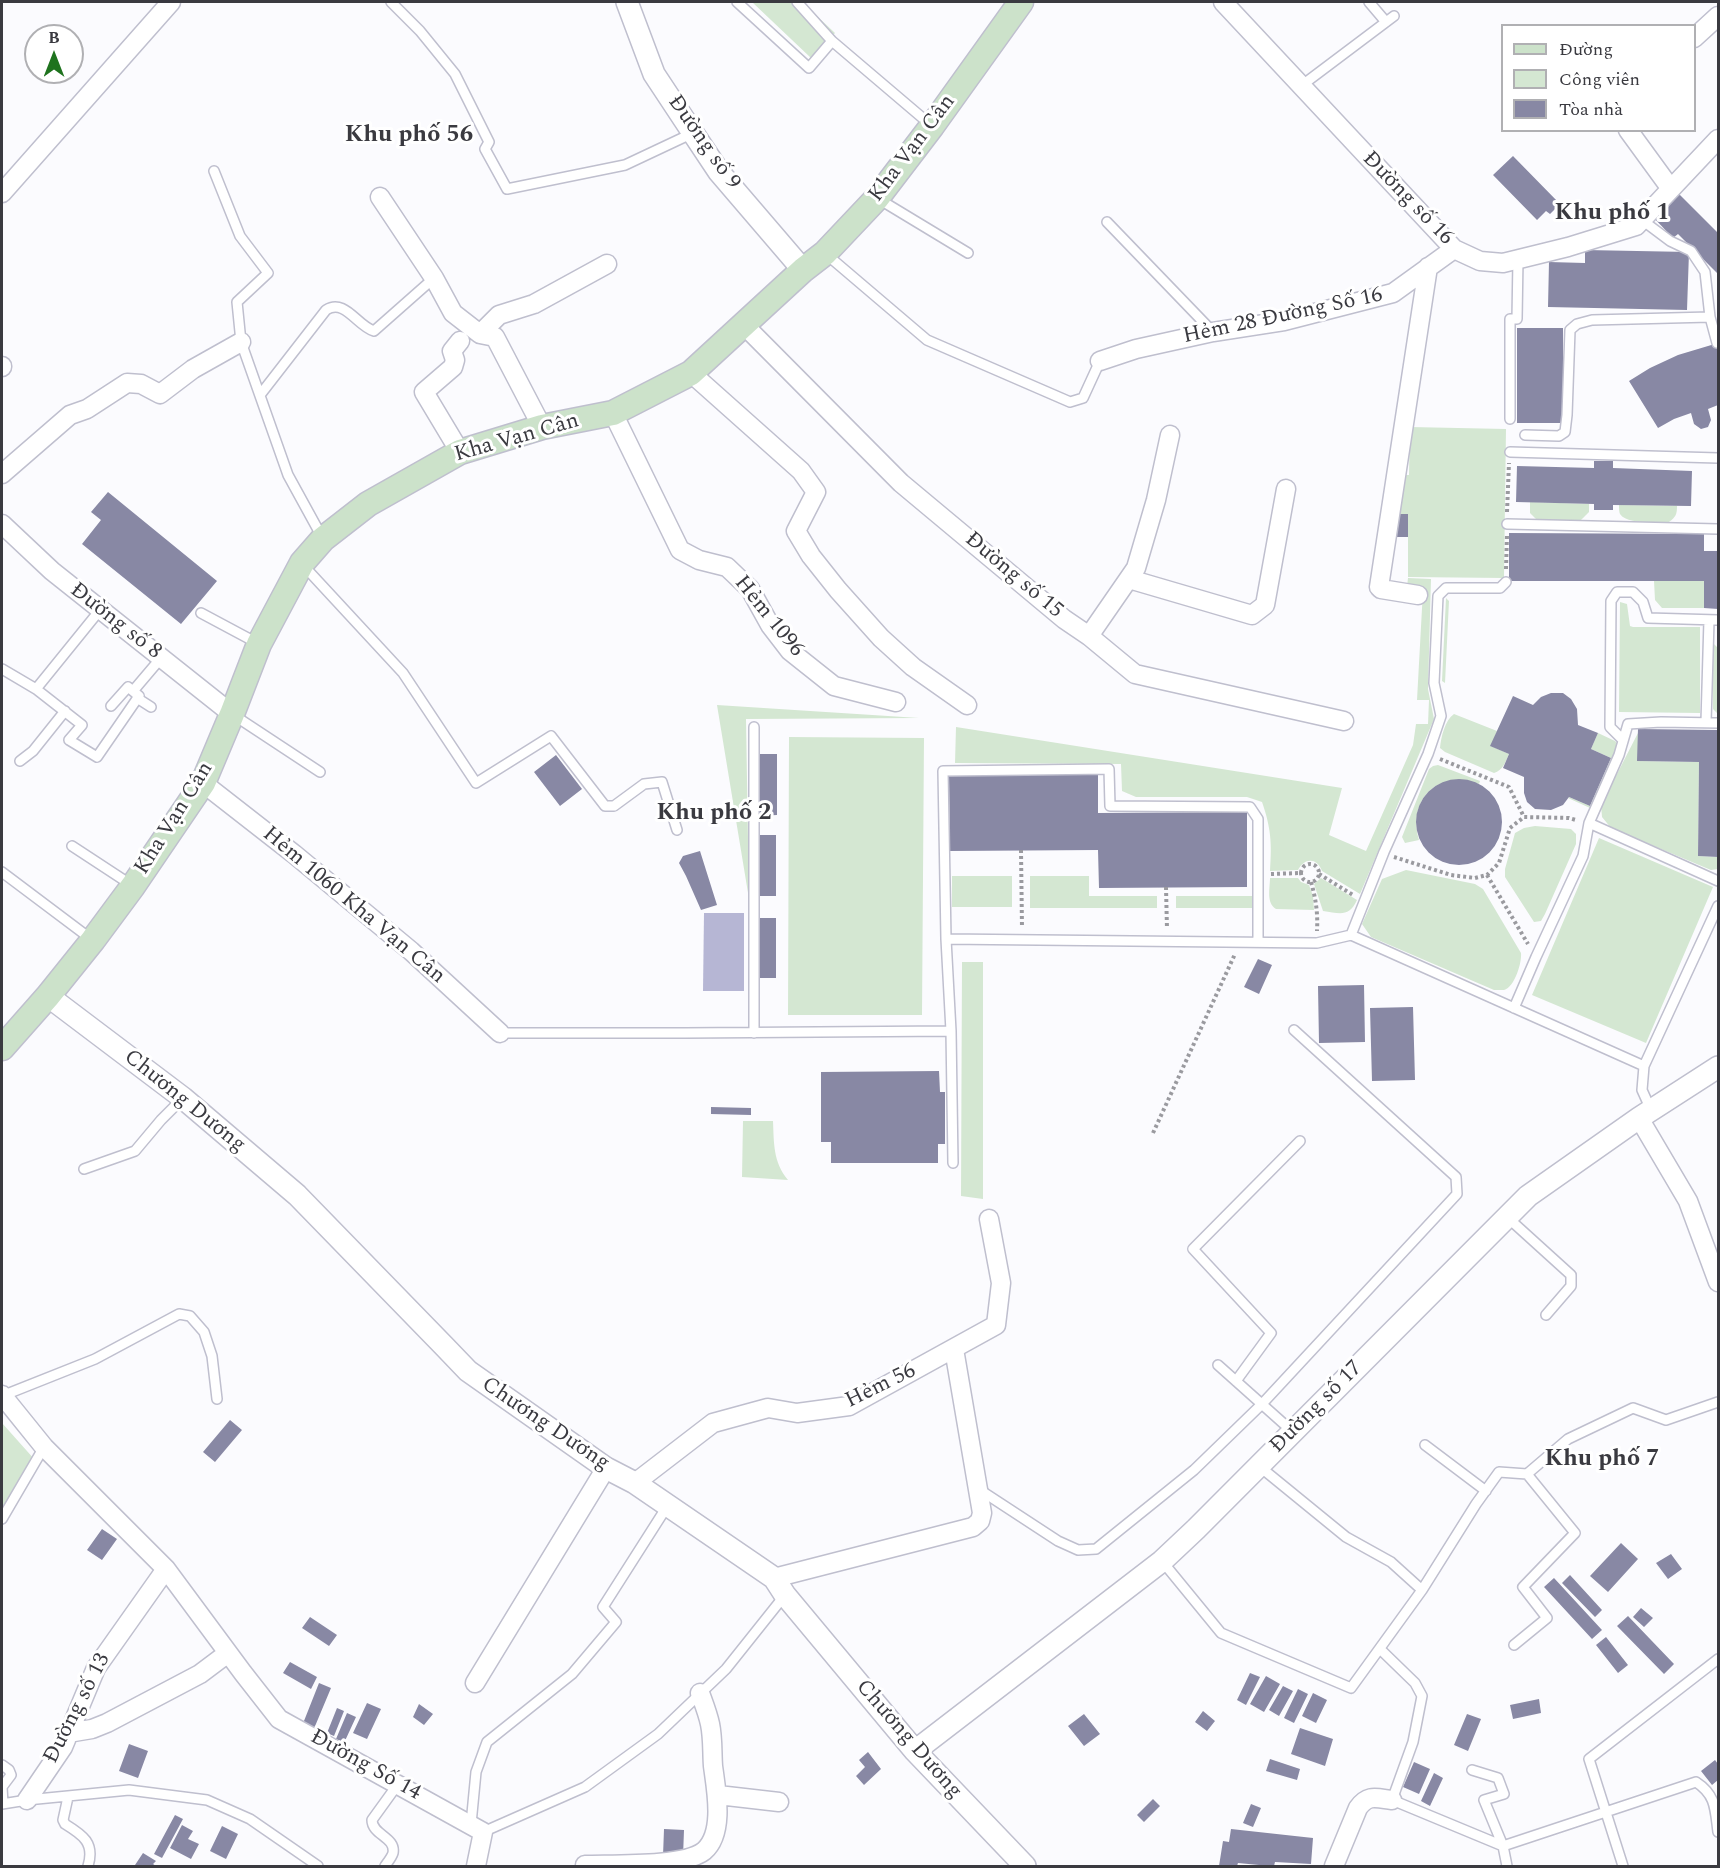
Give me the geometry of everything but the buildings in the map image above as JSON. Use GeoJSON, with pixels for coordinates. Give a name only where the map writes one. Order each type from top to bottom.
{"type":"FeatureCollection","features":[{"type":"Feature","properties":{"kind":"main road","name":"Kha Vạn Cân"},"geometry":{"type":"LineString","coordinates":[[48,996],[133,886],[203,783],[259,644],[302,563],[323,539],[368,504],[460,452],[542,427],[613,413],[691,373],[803,270],[825,253],[877,198],[1021,2]]}},
{"type":"Feature","properties":{"kind":"main road"},"geometry":{"type":"LineString","coordinates":[[2,1048],[48,996]]}},
{"type":"Feature","properties":{"kind":"street"},"geometry":{"type":"LineString","coordinates":[[2,193],[168,2]]}},
{"type":"Feature","properties":{"kind":"street","name":"Đường số 9"},"geometry":{"type":"LineString","coordinates":[[627,2],[654,74],[719,172],[803,270]]}},
{"type":"Feature","properties":{"kind":"street","name":"Đường số 16"},"geometry":{"type":"LineString","coordinates":[[1223,2],[1454,249],[1480,261],[1503,263],[1568,248],[1636,226],[1719,139]]}},
{"type":"Feature","properties":{"kind":"street"},"geometry":{"type":"LineString","coordinates":[[1696,37],[1719,16]]}},
{"type":"Feature","properties":{"kind":"street"},"geometry":{"type":"LineString","coordinates":[[1629,132],[1671,189]]}},
{"type":"Feature","properties":{"kind":"street"},"geometry":{"type":"LineString","coordinates":[[380,197],[434,278],[453,313],[480,334],[495,337],[542,427]]}},
{"type":"Feature","properties":{"kind":"street","name":"Hẻm 28 Đường Số 16"},"geometry":{"type":"LineString","coordinates":[[1101,362],[1136,350],[1213,332],[1284,321],[1393,293],[1454,249]]}},
{"type":"Feature","properties":{"kind":"street"},"geometry":{"type":"LineString","coordinates":[[480,334],[499,315],[534,303],[607,264]]}},
{"type":"Feature","properties":{"kind":"street"},"geometry":{"type":"LineString","coordinates":[[1418,596],[1379,587],[1428,267]]}},
{"type":"Feature","properties":{"kind":"street","name":"Đường số 15"},"geometry":{"type":"LineString","coordinates":[[743,324],[901,483],[1064,619],[1089,636],[1135,674],[1344,722]]}},
{"type":"Feature","properties":{"kind":"street"},"geometry":{"type":"LineString","coordinates":[[460,340],[452,351],[455,360],[453,367],[423,393],[460,452]]}},
{"type":"Feature","properties":{"kind":"street"},"geometry":{"type":"LineString","coordinates":[[2,474],[70,415],[87,409],[127,383],[141,384],[160,394],[194,369],[241,342]]}},
{"type":"Feature","properties":{"kind":"street"},"geometry":{"type":"LineString","coordinates":[[691,373],[801,471],[816,492],[796,531],[811,556],[838,590],[881,638],[913,667],[968,705]]}},
{"type":"Feature","properties":{"kind":"street","name":"Hẻm 1096"},"geometry":{"type":"LineString","coordinates":[[613,413],[680,550],[699,560],[727,567],[750,589],[770,625],[790,651],[834,686],[896,702]]}},
{"type":"Feature","properties":{"kind":"street"},"geometry":{"type":"LineString","coordinates":[[1089,636],[1136,568],[1156,500],[1170,435]]}},
{"type":"Feature","properties":{"kind":"street"},"geometry":{"type":"LineString","coordinates":[[1129,579],[1252,615],[1265,605],[1286,489]]}},
{"type":"Feature","properties":{"kind":"street","name":"Đường số 8"},"geometry":{"type":"LineString","coordinates":[[3,529],[100,610],[232,714]]}},
{"type":"Feature","properties":{"kind":"street","name":"Hẻm 1060 Kha Vạn Cân"},"geometry":{"type":"LineString","coordinates":[[203,783],[294,854],[411,951],[500,1033]]}},
{"type":"Feature","properties":{"kind":"street","name":"Chương Dương"},"geometry":{"type":"LineString","coordinates":[[48,996],[183,1098],[297,1196],[468,1371],[606,1468],[635,1483],[668,1505],[779,1586],[915,1751],[1025,1866]]}},
{"type":"Feature","properties":{"kind":"street","name":"Đường số 17"},"geometry":{"type":"LineString","coordinates":[[915,1751],[1162,1561],[1528,1196],[1645,1114],[1719,1067]]}},
{"type":"Feature","properties":{"kind":"street"},"geometry":{"type":"LineString","coordinates":[[1645,1114],[1688,1201],[1719,1282]]}},
{"type":"Feature","properties":{"kind":"street","name":"Hẻm 56"},"geometry":{"type":"LineString","coordinates":[[635,1483],[713,1423],[768,1408],[797,1413],[849,1406],[996,1325],[1001,1283],[989,1220]]}},
{"type":"Feature","properties":{"kind":"street"},"geometry":{"type":"LineString","coordinates":[[779,1586],[973,1527],[980,1521],[982,1513],[954,1349]]}},
{"type":"Feature","properties":{"kind":"street","name":"Đường Số 14"},"geometry":{"type":"LineString","coordinates":[[2,1396],[44,1447],[166,1569],[279,1719],[477,1828]]}},
{"type":"Feature","properties":{"kind":"street"},"geometry":{"type":"LineString","coordinates":[[475,1683],[606,1468]]}},
{"type":"Feature","properties":{"kind":"street","name":"Đường số 13"},"geometry":{"type":"LineString","coordinates":[[27,1800],[63,1747],[96,1668],[166,1569]]}},
{"type":"Feature","properties":{"kind":"street"},"geometry":{"type":"LineString","coordinates":[[68,1733],[92,1729],[107,1723],[200,1674],[228,1653]]}},
{"type":"Feature","properties":{"kind":"street"},"geometry":{"type":"LineString","coordinates":[[585,1865],[653,1863],[687,1859],[704,1850],[712,1837],[717,1819],[718,1795],[711,1725],[700,1694]]}},
{"type":"Feature","properties":{"kind":"street"},"geometry":{"type":"LineString","coordinates":[[718,1795],[779,1802]]}},
{"type":"Feature","properties":{"kind":"street"},"geometry":{"type":"LineString","coordinates":[[1334,1866],[1358,1808],[1364,1800],[1371,1798],[1392,1800]]}},
{"type":"Feature","properties":{"kind":"street"},"geometry":{"type":"LineString","coordinates":[[476,1866],[477,1828]]}},
{"type":"Feature","properties":{"kind":"lane"},"geometry":{"type":"LineString","coordinates":[[391,2],[420,31],[455,74],[489,142],[484,149],[507,189],[625,165],[693,133]]}},
{"type":"Feature","properties":{"kind":"lane"},"geometry":{"type":"LineString","coordinates":[[737,2],[809,68],[832,41]]}},
{"type":"Feature","properties":{"kind":"lane"},"geometry":{"type":"LineString","coordinates":[[797,2],[832,41],[932,126]]}},
{"type":"Feature","properties":{"kind":"lane"},"geometry":{"type":"LineString","coordinates":[[1369,2],[1386,22]]}},
{"type":"Feature","properties":{"kind":"lane"},"geometry":{"type":"LineString","coordinates":[[1301,86],[1394,16]]}},
{"type":"Feature","properties":{"kind":"lane"},"geometry":{"type":"LineString","coordinates":[[214,171],[240,236],[268,273],[237,302],[241,342],[288,476],[323,539]]}},
{"type":"Feature","properties":{"kind":"lane"},"geometry":{"type":"LineString","coordinates":[[877,198],[968,254]]}},
{"type":"Feature","properties":{"kind":"lane"},"geometry":{"type":"LineString","coordinates":[[1107,222],[1213,332]]}},
{"type":"Feature","properties":{"kind":"lane"},"geometry":{"type":"LineString","coordinates":[[1636,226],[1646,223],[1670,242],[1691,251],[1704,273],[1710,317],[1717,343]]}},
{"type":"Feature","properties":{"kind":"lane"},"geometry":{"type":"LineString","coordinates":[[825,253],[927,340],[1070,402],[1083,398],[1101,362]]}},
{"type":"Feature","properties":{"kind":"lane"},"geometry":{"type":"LineString","coordinates":[[1510,419],[1510,319],[1517,319],[1518,259]]}},
{"type":"Feature","properties":{"kind":"lane"},"geometry":{"type":"LineString","coordinates":[[260,395],[326,310],[332,306],[338,306],[374,331],[434,278]]}},
{"type":"Feature","properties":{"kind":"lane"},"geometry":{"type":"LineString","coordinates":[[1526,435],[1559,436],[1565,432],[1568,415],[1570,330],[1576,324],[1592,320],[1710,317]]}},
{"type":"Feature","properties":{"kind":"lane"},"geometry":{"type":"LineString","coordinates":[[1510,452],[1719,458]]}},
{"type":"Feature","properties":{"kind":"lane"},"geometry":{"type":"LineString","coordinates":[[1507,524],[1719,528]]}},
{"type":"Feature","properties":{"kind":"lane"},"geometry":{"type":"LineString","coordinates":[[302,563],[403,673],[476,783],[551,736],[605,806],[614,806],[644,784],[662,782],[677,830]]}},
{"type":"Feature","properties":{"kind":"lane"},"geometry":{"type":"LineString","coordinates":[[1351,935],[1384,852],[1428,754],[1441,716],[1434,683],[1438,596],[1446,588],[1500,588],[1506,582]]}},
{"type":"Feature","properties":{"kind":"lane"},"geometry":{"type":"LineString","coordinates":[[1623,740],[1610,726],[1611,601],[1617,592],[1633,592],[1643,602],[1648,618],[1714,620],[1706,722]]}},
{"type":"Feature","properties":{"kind":"lane"},"geometry":{"type":"LineString","coordinates":[[36,688],[100,610]]}},
{"type":"Feature","properties":{"kind":"lane"},"geometry":{"type":"LineString","coordinates":[[201,613],[259,644]]}},
{"type":"Feature","properties":{"kind":"lane"},"geometry":{"type":"LineString","coordinates":[[2,669],[36,688],[82,725],[69,740],[97,757],[161,658]]}},
{"type":"Feature","properties":{"kind":"lane"},"geometry":{"type":"LineString","coordinates":[[111,706],[128,687],[151,707]]}},
{"type":"Feature","properties":{"kind":"lane"},"geometry":{"type":"LineString","coordinates":[[20,761],[33,751],[64,711]]}},
{"type":"Feature","properties":{"kind":"lane"},"geometry":{"type":"LineString","coordinates":[[232,714],[320,772]]}},
{"type":"Feature","properties":{"kind":"lane"},"geometry":{"type":"LineString","coordinates":[[1514,1008],[1583,856],[1589,823],[1619,755],[1628,724],[1719,723]]}},
{"type":"Feature","properties":{"kind":"lane"},"geometry":{"type":"LineString","coordinates":[[754,727],[754,1033]]}},
{"type":"Feature","properties":{"kind":"lane"},"geometry":{"type":"LineString","coordinates":[[953,1163],[943,771],[1109,769],[1110,806],[1250,807],[1258,819],[1258,941]]}},
{"type":"Feature","properties":{"kind":"lane"},"geometry":{"type":"LineString","coordinates":[[1589,823],[1719,881]]}},
{"type":"Feature","properties":{"kind":"lane"},"geometry":{"type":"LineString","coordinates":[[72,846],[133,886]]}},
{"type":"Feature","properties":{"kind":"lane"},"geometry":{"type":"LineString","coordinates":[[2,872],[93,940]]}},
{"type":"Feature","properties":{"kind":"lane"},"geometry":{"type":"LineString","coordinates":[[1645,1114],[1642,1090],[1644,1066],[1719,906]]}},
{"type":"Feature","properties":{"kind":"lane"},"geometry":{"type":"LineString","coordinates":[[946,939],[1317,943],[1351,935],[1644,1066]]}},
{"type":"Feature","properties":{"kind":"lane"},"geometry":{"type":"LineString","coordinates":[[978,1489],[1058,1541],[1078,1550],[1096,1549],[1194,1470],[1262,1404],[1457,1194],[1456,1177],[1294,1030]]}},
{"type":"Feature","properties":{"kind":"lane"},"geometry":{"type":"LineString","coordinates":[[500,1033],[951,1031]]}},
{"type":"Feature","properties":{"kind":"lane"},"geometry":{"type":"LineString","coordinates":[[84,1169],[135,1151],[183,1098]]}},
{"type":"Feature","properties":{"kind":"lane"},"geometry":{"type":"LineString","coordinates":[[1236,1381],[1271,1333],[1193,1249],[1300,1141]]}},
{"type":"Feature","properties":{"kind":"lane"},"geometry":{"type":"LineString","coordinates":[[1507,1217],[1572,1275],[1571,1286],[1546,1315]]}},
{"type":"Feature","properties":{"kind":"lane"},"geometry":{"type":"LineString","coordinates":[[2,1396],[95,1359],[179,1314],[190,1316],[204,1332],[212,1356],[217,1399]]}},
{"type":"Feature","properties":{"kind":"lane"},"geometry":{"type":"LineString","coordinates":[[1218,1365],[1293,1432]]}},
{"type":"Feature","properties":{"kind":"lane"},"geometry":{"type":"LineString","coordinates":[[1162,1561],[1221,1633],[1352,1688],[1422,1590],[1499,1472],[1527,1474],[1568,1439],[1633,1408],[1666,1420],[1719,1402]]}},
{"type":"Feature","properties":{"kind":"lane"},"geometry":{"type":"LineString","coordinates":[[1425,1445],[1486,1491]]}},
{"type":"Feature","properties":{"kind":"lane"},"geometry":{"type":"LineString","coordinates":[[2,1519],[44,1447]]}},
{"type":"Feature","properties":{"kind":"lane"},"geometry":{"type":"LineString","coordinates":[[1258,1466],[1346,1537],[1391,1562],[1422,1590]]}},
{"type":"Feature","properties":{"kind":"lane"},"geometry":{"type":"LineString","coordinates":[[1514,1645],[1547,1618],[1523,1587],[1575,1533],[1527,1474]]}},
{"type":"Feature","properties":{"kind":"lane"},"geometry":{"type":"LineString","coordinates":[[668,1505],[603,1607],[616,1622],[572,1674],[487,1742],[476,1772],[477,1828],[585,1787],[658,1734],[726,1669],[779,1586]]}},
{"type":"Feature","properties":{"kind":"lane"},"geometry":{"type":"LineString","coordinates":[[1380,1649],[1415,1683],[1422,1696],[1413,1742],[1392,1800],[1503,1846],[1696,1782],[1705,1788],[1714,1800],[1719,1832]]}},
{"type":"Feature","properties":{"kind":"lane"},"geometry":{"type":"LineString","coordinates":[[1623,1866],[1589,1759],[1719,1659]]}},
{"type":"Feature","properties":{"kind":"lane"},"geometry":{"type":"LineString","coordinates":[[2,1765],[11,1774],[2,1787],[2,1804],[129,1790],[207,1800],[250,1819],[318,1866]]}},
{"type":"Feature","properties":{"kind":"lane"},"geometry":{"type":"LineString","coordinates":[[1472,1770],[1498,1778],[1504,1794],[1484,1800],[1503,1846],[1507,1866]]}},
{"type":"Feature","properties":{"kind":"lane"},"geometry":{"type":"LineString","coordinates":[[385,1866],[393,1853],[392,1845],[372,1826],[372,1820],[398,1784]]}},
{"type":"Feature","properties":{"kind":"lane"},"geometry":{"type":"LineString","coordinates":[[68,1797],[64,1824],[82,1835],[90,1847],[88,1866]]}},
{"type":"Feature","properties":{"kind":"path"},"geometry":{"type":"LineString","coordinates":[[1506,582],[1510,452]]}},
{"type":"Feature","properties":{"kind":"path"},"geometry":{"type":"LineString","coordinates":[[1428,754],[1509,787],[1524,817]]}},
{"type":"Feature","properties":{"kind":"path"},"geometry":{"type":"LineString","coordinates":[[1384,852],[1399,860],[1451,875],[1475,878],[1487,875],[1499,863],[1510,828],[1524,817],[1569,818]]}},
{"type":"Feature","properties":{"kind":"path"},"geometry":{"type":"LineString","coordinates":[[1021,850],[1022,940]]}},
{"type":"Feature","properties":{"kind":"path"},"geometry":{"type":"LineString","coordinates":[[1310,863],[1319,869],[1317,879],[1311,882],[1305,881],[1300,873],[1302,868],[1310,863]]}},
{"type":"Feature","properties":{"kind":"path"},"geometry":{"type":"LineString","coordinates":[[1258,875],[1300,873]]}},
{"type":"Feature","properties":{"kind":"path"},"geometry":{"type":"LineString","coordinates":[[1319,874],[1364,902]]}},
{"type":"Feature","properties":{"kind":"path"},"geometry":{"type":"LineString","coordinates":[[1487,875],[1536,957]]}},
{"type":"Feature","properties":{"kind":"path"},"geometry":{"type":"LineString","coordinates":[[1311,882],[1318,910],[1317,943]]}},
{"type":"Feature","properties":{"kind":"path"},"geometry":{"type":"LineString","coordinates":[[1166,887],[1168,940]]}},
{"type":"Feature","properties":{"kind":"path"},"geometry":{"type":"LineString","coordinates":[[1153,1133],[1241,941]]}},
{"type":"Feature","properties":{"kind":"green space"},"geometry":{"type":"Polygon","coordinates":[[[752,2],[802,2],[835,33],[811,58],[752,2]]]}},
{"type":"Feature","properties":{"kind":"green space"},"geometry":{"type":"Polygon","coordinates":[[[1410,427],[1506,429],[1504,578],[1408,577],[1408,514],[1394,514],[1400,475],[1409,475],[1410,427]]]}},
{"type":"Feature","properties":{"kind":"green space"},"geometry":{"type":"Polygon","coordinates":[[[1530,502],[1589,504],[1589,512],[1580,521],[1537,520],[1530,513],[1530,502]]]}},
{"type":"Feature","properties":{"kind":"green space"},"geometry":{"type":"Polygon","coordinates":[[[1619,505],[1677,506],[1677,509],[1675,517],[1669,522],[1643,522],[1624,518],[1620,513],[1619,505]]]}},
{"type":"Feature","properties":{"kind":"green space"},"geometry":{"type":"Polygon","coordinates":[[[1408,578],[1431,579],[1428,689],[1434,719],[1360,894],[1322,871],[1314,861],[1307,861],[1298,870],[1270,871],[1270,836],[1265,811],[1262,802],[1247,797],[1136,797],[1122,791],[1121,764],[955,763],[956,727],[1342,788],[1329,835],[1366,851],[1413,745],[1416,724],[1428,724],[1429,700],[1417,700],[1423,590],[1407,587],[1408,578]]]}},
{"type":"Feature","properties":{"kind":"green space"},"geometry":{"type":"Polygon","coordinates":[[[1654,581],[1704,581],[1704,608],[1662,608],[1655,600],[1654,581]]]}},
{"type":"Feature","properties":{"kind":"green space"},"geometry":{"type":"Polygon","coordinates":[[[1446,598],[1449,601],[1445,683],[1442,681],[1446,598]]]}},
{"type":"Feature","properties":{"kind":"green space"},"geometry":{"type":"Polygon","coordinates":[[[1620,602],[1627,604],[1630,626],[1633,627],[1700,627],[1700,713],[1619,712],[1620,602]]]}},
{"type":"Feature","properties":{"kind":"green space"},"geometry":{"type":"Polygon","coordinates":[[[1713,643],[1718,648],[1718,714],[1713,709],[1713,643]]]}},
{"type":"Feature","properties":{"kind":"green space"},"geometry":{"type":"Polygon","coordinates":[[[717,705],[919,718],[746,719],[749,899],[717,705]]]}},
{"type":"Feature","properties":{"kind":"green space"},"geometry":{"type":"Polygon","coordinates":[[[1454,714],[1497,731],[1491,746],[1509,754],[1500,770],[1494,773],[1440,748],[1446,724],[1454,714]]]}},
{"type":"Feature","properties":{"kind":"green space"},"geometry":{"type":"Polygon","coordinates":[[[1598,733],[1618,744],[1590,808],[1568,798],[1590,806],[1611,758],[1591,749],[1598,733]]]}},
{"type":"Feature","properties":{"kind":"green space"},"geometry":{"type":"Polygon","coordinates":[[[1638,733],[1638,761],[1699,762],[1698,856],[1718,857],[1718,869],[1711,870],[1611,828],[1602,817],[1601,805],[1638,733]]]}},
{"type":"Feature","properties":{"kind":"green space"},"geometry":{"type":"Polygon","coordinates":[[[789,737],[924,738],[922,1015],[788,1015],[789,737]]]}},
{"type":"Feature","properties":{"kind":"green space"},"geometry":{"type":"Polygon","coordinates":[[[1438,765],[1480,781],[1479,784],[1464,780],[1451,781],[1439,784],[1430,791],[1422,800],[1418,812],[1416,825],[1419,840],[1405,843],[1402,837],[1429,769],[1438,765]]]}},
{"type":"Feature","properties":{"kind":"green space"},"geometry":{"type":"Polygon","coordinates":[[[1535,826],[1571,829],[1576,834],[1576,844],[1545,914],[1541,921],[1534,922],[1505,877],[1505,869],[1515,833],[1535,826]]]}},
{"type":"Feature","properties":{"kind":"green space"},"geometry":{"type":"Polygon","coordinates":[[[1599,838],[1713,887],[1646,1043],[1532,995],[1599,838]]]}},
{"type":"Feature","properties":{"kind":"green space"},"geometry":{"type":"Polygon","coordinates":[[[1406,870],[1475,884],[1483,889],[1521,953],[1517,974],[1508,988],[1494,990],[1371,937],[1362,924],[1382,879],[1406,870]]]}},
{"type":"Feature","properties":{"kind":"green space"},"geometry":{"type":"Polygon","coordinates":[[[952,876],[1012,876],[1012,907],[952,907],[952,876]]]}},
{"type":"Feature","properties":{"kind":"green space"},"geometry":{"type":"Polygon","coordinates":[[[1030,876],[1089,876],[1089,896],[1157,896],[1157,908],[1030,908],[1030,876]]]}},
{"type":"Feature","properties":{"kind":"green space"},"geometry":{"type":"Polygon","coordinates":[[[1270,878],[1298,878],[1309,885],[1314,910],[1276,909],[1270,899],[1270,878]]]}},
{"type":"Feature","properties":{"kind":"green space"},"geometry":{"type":"Polygon","coordinates":[[[1321,878],[1357,900],[1351,910],[1343,913],[1323,911],[1314,884],[1321,878]]]}},
{"type":"Feature","properties":{"kind":"green space"},"geometry":{"type":"Polygon","coordinates":[[[1176,896],[1253,896],[1253,908],[1176,908],[1176,896]]]}},
{"type":"Feature","properties":{"kind":"green space"},"geometry":{"type":"Polygon","coordinates":[[[962,962],[983,962],[983,1199],[961,1196],[962,962]]]}},
{"type":"Feature","properties":{"kind":"green space"},"geometry":{"type":"Polygon","coordinates":[[[743,1121],[773,1121],[777,1159],[788,1180],[742,1177],[743,1121]]]}},
{"type":"Feature","properties":{"kind":"green space"},"geometry":{"type":"Polygon","coordinates":[[[2,1423],[35,1460],[2,1518],[2,1423]]]}},
{"type":"Feature","properties":{"kind":"water"},"geometry":{"type":"Polygon","coordinates":[[[704,913],[744,913],[744,991],[703,991],[704,913]]]}},
{"type":"Feature","properties":{"kind":"district","name":"Khu phố 56"},"geometry":{"type":"Point","coordinates":[409,136]}},
{"type":"Feature","properties":{"kind":"district","name":"Khu phố 1"},"geometry":{"type":"Point","coordinates":[1612,214]}},
{"type":"Feature","properties":{"kind":"district","name":"Khu phố 2"},"geometry":{"type":"Point","coordinates":[714,814]}},
{"type":"Feature","properties":{"kind":"district","name":"Khu phố 7"},"geometry":{"type":"Point","coordinates":[1602,1460]}}]}
